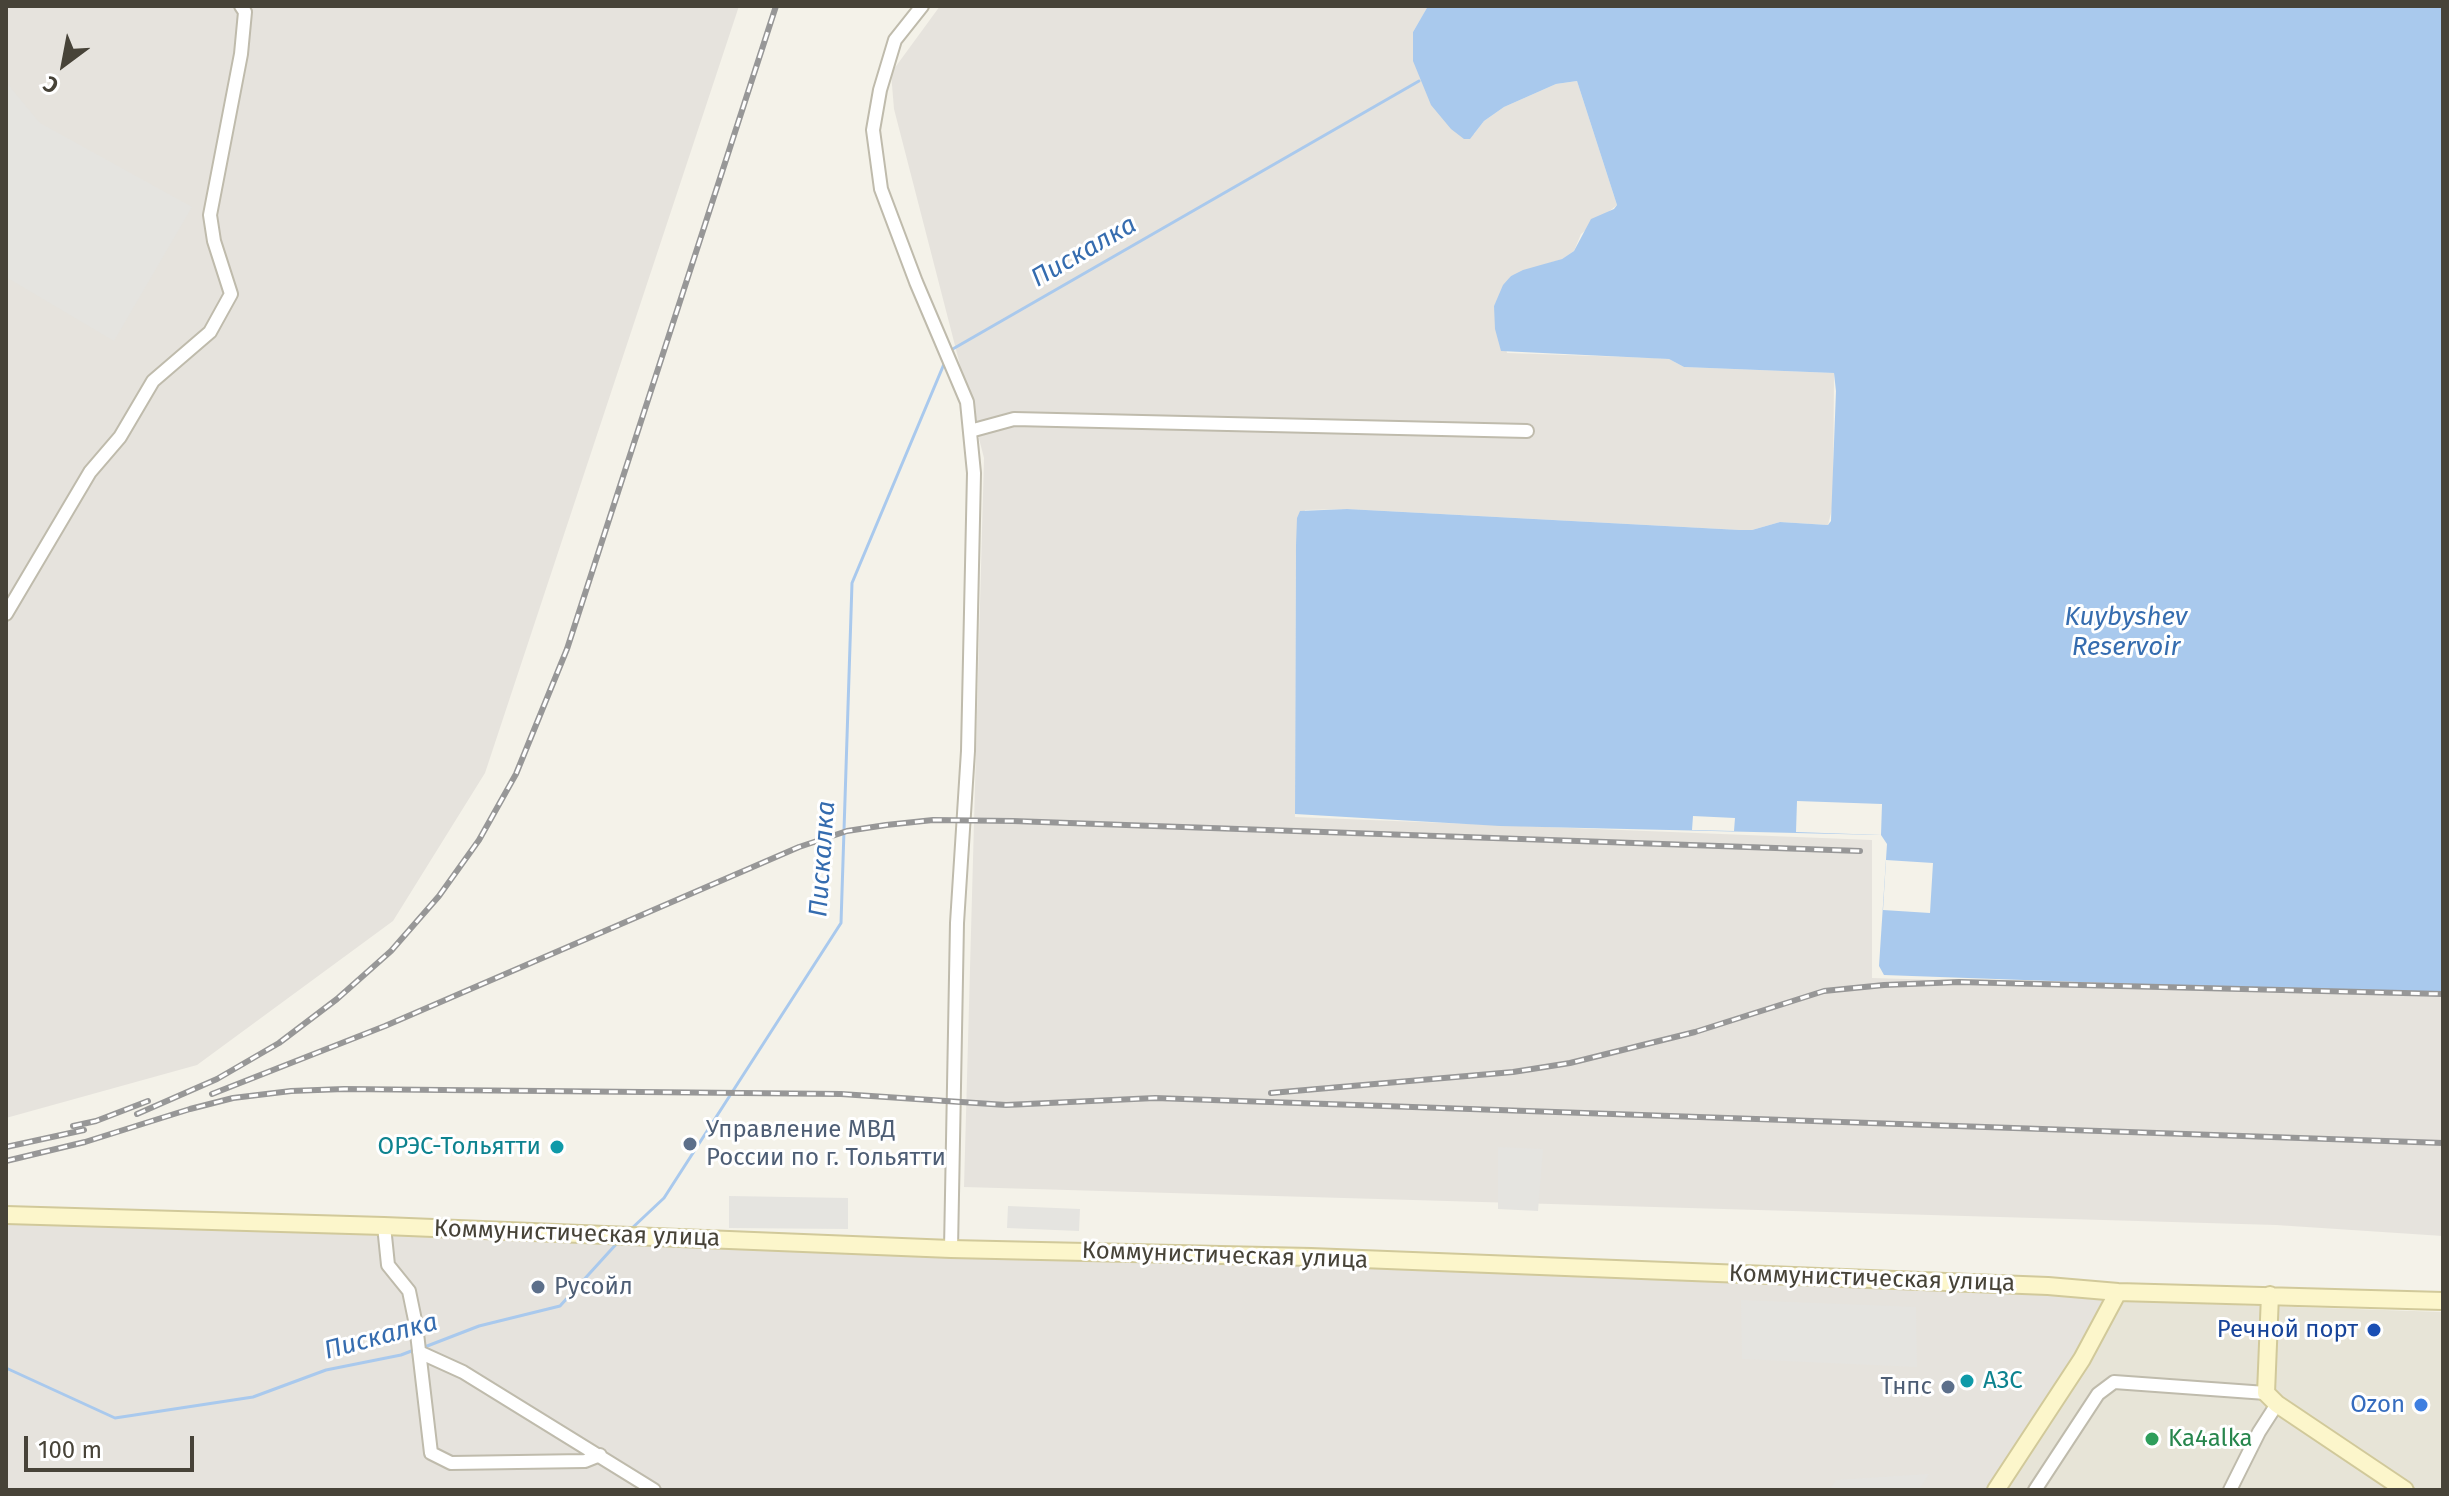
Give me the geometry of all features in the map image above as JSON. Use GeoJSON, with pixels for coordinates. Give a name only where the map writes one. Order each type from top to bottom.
{"type":"FeatureCollection","features":[{"type":"Feature","properties":{"kind":"main road","name":"Коммунистическая улица"},"geometry":{"type":"LineString","coordinates":[[6,1215],[384,1226],[951,1249],[1340,1258],[2048,1286],[2118,1292],[2443,1301]]}},
{"type":"Feature","properties":{"kind":"main road"},"geometry":{"type":"LineString","coordinates":[[1996,1490],[2082,1359],[2118,1292]]}},
{"type":"Feature","properties":{"kind":"main road"},"geometry":{"type":"LineString","coordinates":[[2270,1295],[2272,1399],[2405,1490]]}},
{"type":"Feature","properties":{"kind":"street"},"geometry":{"type":"LineString","coordinates":[[6,614],[90,472],[120,437],[153,381],[210,332],[231,294],[214,241],[210,215],[241,54],[245,12],[241,6]]}},
{"type":"Feature","properties":{"kind":"street"},"geometry":{"type":"LineString","coordinates":[[922,6],[895,40],[880,90],[873,130],[881,189],[967,402],[974,473],[968,735],[957,923],[951,1249]]}},
{"type":"Feature","properties":{"kind":"street"},"geometry":{"type":"LineString","coordinates":[[970,431],[1014,419],[1527,431]]}},
{"type":"Feature","properties":{"kind":"street"},"geometry":{"type":"LineString","coordinates":[[384,1226],[388,1265],[409,1291],[431,1453],[451,1463],[585,1461],[600,1455]]}},
{"type":"Feature","properties":{"kind":"street"},"geometry":{"type":"LineString","coordinates":[[419,1352],[463,1372],[654,1490]]}},
{"type":"Feature","properties":{"kind":"street"},"geometry":{"type":"LineString","coordinates":[[2035,1490],[2098,1394],[2114,1382],[2272,1399],[2230,1490]]}},
{"type":"Feature","properties":{"kind":"shaded area"},"geometry":{"type":"Polygon","coordinates":[[[6,6],[739,6],[485,773],[393,921],[197,1065],[6,1118],[6,6]]]}},
{"type":"Feature","properties":{"kind":"shaded area"},"geometry":{"type":"Polygon","coordinates":[[[940,6],[1428,6],[1413,32],[1474,134],[1484,121],[1504,107],[1556,84],[1577,81],[1617,205],[1581,234],[1574,251],[1562,259],[1511,276],[1494,306],[1507,353],[1655,358],[1669,359],[1684,367],[1834,373],[1833,505],[1828,525],[1780,522],[1740,530],[1347,509],[1305,510],[1296,545],[1295,817],[1872,840],[1872,978],[2443,995],[2443,1236],[2276,1225],[964,1187],[984,458],[894,109],[891,73],[940,6]]]}},
{"type":"Feature","properties":{"kind":"shaded area"},"geometry":{"type":"Polygon","coordinates":[[[6,82],[40,123],[192,207],[114,341],[6,277],[6,82]]]}},
{"type":"Feature","properties":{"kind":"shaded area"},"geometry":{"type":"Polygon","coordinates":[[[1498,1147],[1543,1149],[1538,1211],[1498,1209],[1498,1147]]]}},
{"type":"Feature","properties":{"kind":"shaded area"},"geometry":{"type":"Polygon","coordinates":[[[729,1196],[848,1198],[848,1229],[729,1228],[729,1196]]]}},
{"type":"Feature","properties":{"kind":"shaded area"},"geometry":{"type":"Polygon","coordinates":[[[1008,1206],[1080,1209],[1079,1231],[1007,1228],[1008,1206]]]}},
{"type":"Feature","properties":{"kind":"shaded area"},"geometry":{"type":"Polygon","coordinates":[[[6,1218],[1922,1287],[2109,1299],[2078,1357],[1991,1490],[6,1490],[6,1218]]]}},
{"type":"Feature","properties":{"kind":"shaded area"},"geometry":{"type":"Polygon","coordinates":[[[1741,1300],[1916,1307],[1917,1367],[1742,1359],[1741,1300]]]}},
{"type":"Feature","properties":{"kind":"shaded area"},"geometry":{"type":"Polygon","coordinates":[[[2119,1301],[2443,1312],[2443,1490],[2004,1490],[2119,1301]]]}},
{"type":"Feature","properties":{"kind":"shaded area"},"geometry":{"type":"Polygon","coordinates":[[[1929,1474],[1919,1490],[1829,1490],[1836,1480],[1929,1474]]]}},
{"type":"Feature","properties":{"kind":"water","name":"Kuybyshev Reservoir"},"geometry":{"type":"Polygon","coordinates":[[[1428,6],[2443,6],[2443,995],[1884,975],[1879,966],[1887,844],[1881,835],[1500,826],[1295,814],[1296,545],[1300,511],[1347,509],[1740,530],[1780,522],[1828,525],[1831,521],[1834,373],[1684,367],[1669,359],[1501,351],[1495,329],[1494,306],[1503,285],[1523,270],[1562,259],[1574,251],[1591,219],[1617,205],[1577,81],[1556,84],[1504,107],[1484,121],[1470,139],[1464,139],[1451,129],[1431,105],[1413,61],[1413,32],[1428,6]]]}},
{"type":"Feature","properties":{"kind":"pier"},"geometry":{"type":"Polygon","coordinates":[[[1797,801],[1882,804],[1881,835],[1796,832],[1797,801]]]}},
{"type":"Feature","properties":{"kind":"pier"},"geometry":{"type":"Polygon","coordinates":[[[1693,816],[1735,818],[1734,831],[1692,830],[1693,816]]]}},
{"type":"Feature","properties":{"kind":"pier"},"geometry":{"type":"Polygon","coordinates":[[[1886,860],[1933,863],[1930,913],[1883,910],[1886,860]]]}},
{"type":"Feature","properties":{"kind":"waterway","name":"Пискалка"},"geometry":{"type":"LineString","coordinates":[[951,350],[1419,81]]}},
{"type":"Feature","properties":{"kind":"waterway","name":"Пискалка"},"geometry":{"type":"LineString","coordinates":[[630,1230],[664,1198],[841,923],[852,583],[944,364]]}},
{"type":"Feature","properties":{"kind":"waterway","name":"Пискалка"},"geometry":{"type":"LineString","coordinates":[[422,1348],[479,1326],[560,1306],[619,1241]]}},
{"type":"Feature","properties":{"kind":"waterway","name":"Пискалка"},"geometry":{"type":"LineString","coordinates":[[6,1368],[115,1418],[253,1397],[326,1370],[414,1350]]}},
{"type":"Feature","properties":{"kind":"railway"},"geometry":{"type":"LineString","coordinates":[[137,1114],[217,1079],[279,1043],[337,999],[391,951],[439,896],[479,840],[516,774],[567,649],[776,6]]}},
{"type":"Feature","properties":{"kind":"railway"},"geometry":{"type":"LineString","coordinates":[[212,1094],[385,1026],[799,847],[847,831],[886,825],[933,820],[1013,821],[1860,851]]}},
{"type":"Feature","properties":{"kind":"railway"},"geometry":{"type":"LineString","coordinates":[[1271,1093],[1513,1072],[1570,1063],[1695,1032],[1824,991],[1884,985],[1959,982],[2443,994]]}},
{"type":"Feature","properties":{"kind":"railway"},"geometry":{"type":"LineString","coordinates":[[6,1161],[85,1142],[233,1098],[344,1089],[841,1094],[1006,1105],[1155,1098],[2443,1143]]}},
{"type":"Feature","properties":{"kind":"railway"},"geometry":{"type":"LineString","coordinates":[[73,1126],[96,1121],[148,1101]]}},
{"type":"Feature","properties":{"kind":"railway"},"geometry":{"type":"LineString","coordinates":[[6,1147],[84,1130]]}},
{"type":"Feature","properties":{"kind":"place","name":"Управление МВД России по г. Тольятти"},"geometry":{"type":"Point","coordinates":[690,1144]}},
{"type":"Feature","properties":{"kind":"place","name":"ОРЭС-Тольятти"},"geometry":{"type":"Point","coordinates":[557,1147]}},
{"type":"Feature","properties":{"kind":"place","name":"Русойл"},"geometry":{"type":"Point","coordinates":[538,1287]}},
{"type":"Feature","properties":{"kind":"place","name":"Речной порт"},"geometry":{"type":"Point","coordinates":[2374,1330]}},
{"type":"Feature","properties":{"kind":"place","name":"АЗС"},"geometry":{"type":"Point","coordinates":[1967,1381]}},
{"type":"Feature","properties":{"kind":"place","name":"Тнпс"},"geometry":{"type":"Point","coordinates":[1948,1387]}},
{"type":"Feature","properties":{"kind":"place","name":"Ozon"},"geometry":{"type":"Point","coordinates":[2421,1405]}},
{"type":"Feature","properties":{"kind":"place","name":"Ka4alka"},"geometry":{"type":"Point","coordinates":[2152,1439]}}]}
